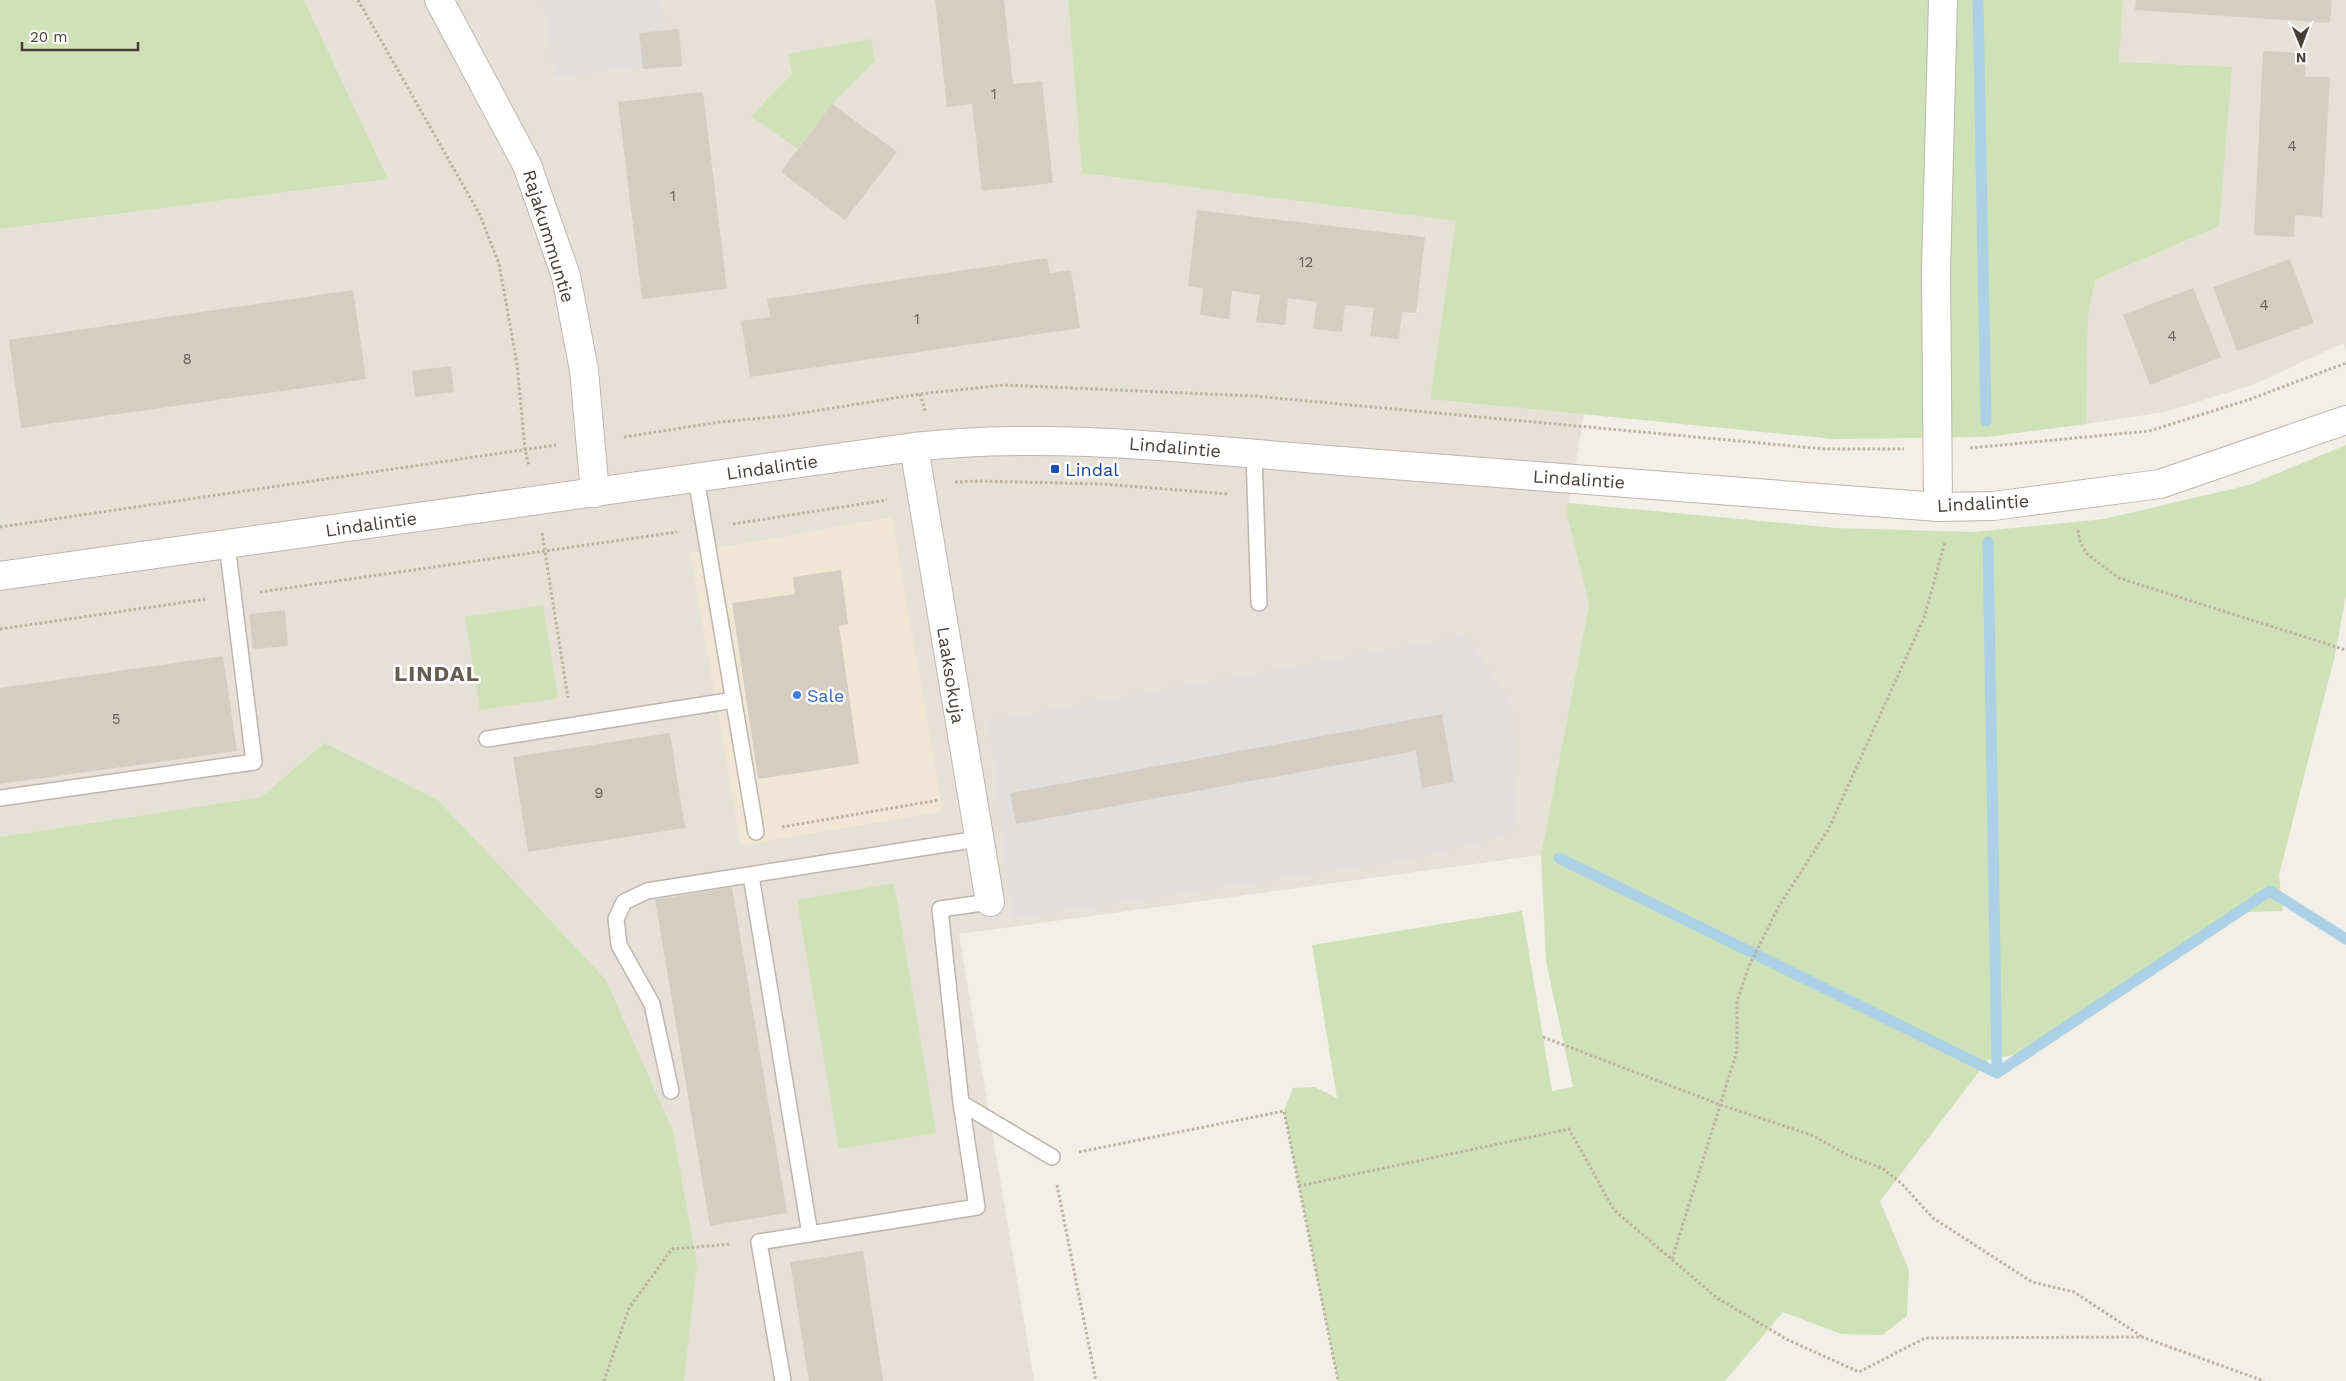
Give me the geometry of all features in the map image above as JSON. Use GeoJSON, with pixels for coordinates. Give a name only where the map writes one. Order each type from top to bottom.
{"type":"FeatureCollection","features":[{"type":"Feature","properties":{"kind":"street","name":"Rajakummuntie"},"geometry":{"type":"LineString","coordinates":[[439,0],[527,164],[566,276],[582,361],[595,493]]}},
{"type":"Feature","properties":{"kind":"street"},"geometry":{"type":"LineString","coordinates":[[1943,0],[1936,271],[1938,448],[1946,507]]}},
{"type":"Feature","properties":{"kind":"street","name":"Lindalintie"},"geometry":{"type":"LineString","coordinates":[[0,576],[914,447],[994,440],[1129,442],[1254,454],[1946,507],[1993,506],[2160,484],[2346,420]]}},
{"type":"Feature","properties":{"kind":"street","name":"Laaksokuja"},"geometry":{"type":"LineString","coordinates":[[914,447],[990,902]]}},
{"type":"Feature","properties":{"kind":"lane"},"geometry":{"type":"LineString","coordinates":[[1254,454],[1259,603]]}},
{"type":"Feature","properties":{"kind":"lane"},"geometry":{"type":"LineString","coordinates":[[696,478],[756,832]]}},
{"type":"Feature","properties":{"kind":"lane"},"geometry":{"type":"LineString","coordinates":[[0,798],[254,762],[235,595],[227,544]]}},
{"type":"Feature","properties":{"kind":"lane"},"geometry":{"type":"LineString","coordinates":[[487,738],[734,700]]}},
{"type":"Feature","properties":{"kind":"lane"},"geometry":{"type":"LineString","coordinates":[[671,1090],[652,1004],[619,945],[616,919],[624,902],[647,891],[978,839]]}},
{"type":"Feature","properties":{"kind":"lane"},"geometry":{"type":"LineString","coordinates":[[750,876],[810,1234]]}},
{"type":"Feature","properties":{"kind":"lane"},"geometry":{"type":"LineString","coordinates":[[783,1381],[758,1242],[977,1207],[961,1103],[940,909],[990,902]]}},
{"type":"Feature","properties":{"kind":"lane"},"geometry":{"type":"LineString","coordinates":[[961,1103],[1052,1157]]}},
{"type":"Feature","properties":{"kind":"path"},"geometry":{"type":"LineString","coordinates":[[358,0],[480,214],[499,264],[517,364],[525,449],[537,501],[573,725]]}},
{"type":"Feature","properties":{"kind":"path"},"geometry":{"type":"LineString","coordinates":[[0,527],[525,449],[591,442],[720,422],[784,416],[920,394],[1004,385],[1254,396],[1825,449],[1938,448],[1983,447],[2149,431],[2248,400],[2346,363]]}},
{"type":"Feature","properties":{"kind":"path"},"geometry":{"type":"LineString","coordinates":[[0,628],[705,528],[922,494],[942,483],[979,481],[1102,484],[1254,495]]}},
{"type":"Feature","properties":{"kind":"path"},"geometry":{"type":"LineString","coordinates":[[2073,495],[2080,542],[2087,554],[2119,578],[2346,650]]}},
{"type":"Feature","properties":{"kind":"path"},"geometry":{"type":"LineString","coordinates":[[1672,1259],[1737,1051],[1737,1001],[1748,966],[1779,906],[1828,830],[1924,618],[1946,507]]}},
{"type":"Feature","properties":{"kind":"path"},"geometry":{"type":"LineString","coordinates":[[756,832],[971,794]]}},
{"type":"Feature","properties":{"kind":"path"},"geometry":{"type":"LineString","coordinates":[[1542,1037],[1721,1105],[1814,1136],[1849,1156],[1882,1168],[1901,1183],[1933,1218],[2032,1282],[2074,1292],[2142,1337],[2264,1381]]}},
{"type":"Feature","properties":{"kind":"path"},"geometry":{"type":"LineString","coordinates":[[1096,1381],[1052,1157],[1284,1111],[1338,1381]]}},
{"type":"Feature","properties":{"kind":"path"},"geometry":{"type":"LineString","coordinates":[[1299,1186],[1569,1129],[1614,1210],[1717,1298],[1788,1340],[1859,1372],[1924,1338],[2142,1337]]}},
{"type":"Feature","properties":{"kind":"path"},"geometry":{"type":"LineString","coordinates":[[604,1381],[629,1308],[672,1249],[758,1242]]}},
{"type":"Feature","properties":{"kind":"shaded area"},"geometry":{"type":"Polygon","coordinates":[[[304,0],[1068,0],[1082,173],[1457,221],[1430,398],[1584,414],[1567,514],[1589,605],[1541,855],[959,934],[1034,1381],[684,1381],[697,1265],[324,743],[261,797],[0,837],[0,229],[388,179],[304,0]]]}},
{"type":"Feature","properties":{"kind":"shaded area"},"geometry":{"type":"Polygon","coordinates":[[[543,0],[661,0],[670,61],[555,77],[543,0]]]}},
{"type":"Feature","properties":{"kind":"shaded area"},"geometry":{"type":"Polygon","coordinates":[[[2123,0],[2346,0],[2346,351],[2343,343],[2255,384],[2165,412],[2086,424],[2088,316],[2095,280],[2201,234],[2119,62],[2123,0]]]}},
{"type":"Feature","properties":{"kind":"shaded area"},"geometry":{"type":"Polygon","coordinates":[[[892,517],[943,811],[741,846],[690,553],[892,517]]]}},
{"type":"Feature","properties":{"kind":"shaded area"},"geometry":{"type":"Polygon","coordinates":[[[1466,636],[1512,705],[1515,828],[1488,840],[1404,860],[1012,918],[989,721],[1466,636]]]}},
{"type":"Feature","properties":{"kind":"green space"},"geometry":{"type":"Polygon","coordinates":[[[0,0],[304,0],[388,179],[0,229],[0,0]]]}},
{"type":"Feature","properties":{"kind":"green space"},"geometry":{"type":"Polygon","coordinates":[[[1068,0],[2123,0],[2119,62],[2232,67],[2219,226],[2095,280],[2088,316],[2086,424],[1987,437],[1834,439],[1430,399],[1456,221],[1082,173],[1068,0]]]}},
{"type":"Feature","properties":{"kind":"green space"},"geometry":{"type":"Polygon","coordinates":[[[871,39],[875,61],[832,104],[798,149],[751,116],[792,74],[788,54],[871,39]]]}},
{"type":"Feature","properties":{"kind":"green space"},"geometry":{"type":"Polygon","coordinates":[[[2346,445],[2346,595],[2335,655],[2279,875],[2283,911],[2246,912],[2023,1053],[1988,1060],[1880,1201],[1909,1270],[1907,1316],[1882,1335],[1841,1334],[1783,1312],[1725,1381],[1338,1381],[1284,1111],[1293,1088],[1315,1087],[1337,1098],[1312,945],[1522,911],[1552,1091],[1573,1087],[1546,961],[1541,855],[1589,605],[1567,514],[1568,503],[1836,528],[1973,532],[2104,519],[2249,485],[2346,445]]]}},
{"type":"Feature","properties":{"kind":"green space"},"geometry":{"type":"Polygon","coordinates":[[[543,605],[558,698],[480,710],[465,617],[543,605]]]}},
{"type":"Feature","properties":{"kind":"green space"},"geometry":{"type":"Polygon","coordinates":[[[324,743],[439,801],[606,980],[673,1131],[697,1265],[684,1381],[0,1381],[0,837],[261,797],[324,743]]]}},
{"type":"Feature","properties":{"kind":"green space"},"geometry":{"type":"Polygon","coordinates":[[[894,883],[936,1133],[839,1149],[797,900],[894,883]]]}},
{"type":"Feature","properties":{"kind":"building"},"geometry":{"type":"Polygon","coordinates":[[[935,0],[1004,0],[1013,84],[1042,81],[1053,183],[982,191],[972,104],[947,107],[935,0]]]}},
{"type":"Feature","properties":{"kind":"building"},"geometry":{"type":"Polygon","coordinates":[[[2136,0],[2332,0],[2330,23],[2135,10],[2136,0]]]}},
{"type":"Feature","properties":{"kind":"building"},"geometry":{"type":"Polygon","coordinates":[[[679,29],[682,66],[643,69],[639,33],[679,29]]]}},
{"type":"Feature","properties":{"kind":"building"},"geometry":{"type":"Polygon","coordinates":[[[2263,51],[2306,53],[2305,77],[2330,77],[2322,217],[2295,215],[2294,237],[2254,235],[2263,51]]]}},
{"type":"Feature","properties":{"kind":"building"},"geometry":{"type":"Polygon","coordinates":[[[703,92],[727,289],[642,299],[618,102],[703,92]]]}},
{"type":"Feature","properties":{"kind":"building"},"geometry":{"type":"Polygon","coordinates":[[[832,104],[897,152],[845,220],[781,172],[832,104]]]}},
{"type":"Feature","properties":{"kind":"building"},"geometry":{"type":"Polygon","coordinates":[[[1197,210],[1425,237],[1416,313],[1402,312],[1399,339],[1370,336],[1374,308],[1345,305],[1342,332],[1313,329],[1317,302],[1288,298],[1285,325],[1256,322],[1260,295],[1232,291],[1229,319],[1200,315],[1203,288],[1188,286],[1197,210]]]}},
{"type":"Feature","properties":{"kind":"building"},"geometry":{"type":"Polygon","coordinates":[[[1047,258],[1050,273],[1071,270],[1080,328],[750,377],[741,321],[770,317],[767,299],[1047,258]]]}},
{"type":"Feature","properties":{"kind":"building"},"geometry":{"type":"Polygon","coordinates":[[[2290,259],[2314,323],[2237,351],[2213,287],[2290,259]]]}},
{"type":"Feature","properties":{"kind":"building"},"geometry":{"type":"Polygon","coordinates":[[[2193,288],[2221,357],[2150,385],[2123,315],[2193,288]]]}},
{"type":"Feature","properties":{"kind":"building"},"geometry":{"type":"Polygon","coordinates":[[[353,290],[366,379],[21,428],[9,340],[353,290]]]}},
{"type":"Feature","properties":{"kind":"building"},"geometry":{"type":"Polygon","coordinates":[[[451,366],[454,392],[415,397],[412,371],[451,366]]]}},
{"type":"Feature","properties":{"kind":"building","name":"Sale"},"geometry":{"type":"Polygon","coordinates":[[[841,570],[848,624],[839,626],[859,764],[758,779],[732,603],[795,594],[793,577],[841,570]]]}},
{"type":"Feature","properties":{"kind":"building"},"geometry":{"type":"Polygon","coordinates":[[[285,610],[288,646],[253,649],[249,614],[285,610]]]}},
{"type":"Feature","properties":{"kind":"building"},"geometry":{"type":"Polygon","coordinates":[[[223,656],[237,751],[0,784],[0,688],[223,656]]]}},
{"type":"Feature","properties":{"kind":"building"},"geometry":{"type":"Polygon","coordinates":[[[1442,714],[1454,782],[1422,788],[1416,751],[1016,824],[1010,793],[1442,714]]]}},
{"type":"Feature","properties":{"kind":"building"},"geometry":{"type":"Polygon","coordinates":[[[670,733],[685,828],[528,852],[513,757],[670,733]]]}},
{"type":"Feature","properties":{"kind":"building"},"geometry":{"type":"Polygon","coordinates":[[[732,887],[787,1213],[710,1226],[655,900],[732,887]]]}},
{"type":"Feature","properties":{"kind":"building"},"geometry":{"type":"Polygon","coordinates":[[[863,1251],[883,1381],[809,1381],[790,1262],[863,1251]]]}},
{"type":"Feature","properties":{"kind":"waterway"},"geometry":{"type":"LineString","coordinates":[[1978,0],[1986,421]]}},
{"type":"Feature","properties":{"kind":"waterway"},"geometry":{"type":"LineString","coordinates":[[1988,542],[1997,1073],[2270,891],[2346,939]]}},
{"type":"Feature","properties":{"kind":"waterway"},"geometry":{"type":"LineString","coordinates":[[1559,858],[1997,1073]]}},
{"type":"Feature","properties":{"kind":"place","name":"Lindal"},"geometry":{"type":"Point","coordinates":[1055,469]}},
{"type":"Feature","properties":{"kind":"place","name":"Sale"},"geometry":{"type":"Point","coordinates":[797,695]}},
{"type":"Feature","properties":{"kind":"district","name":"LINDAL"},"geometry":{"type":"Point","coordinates":[437,673]}}]}
